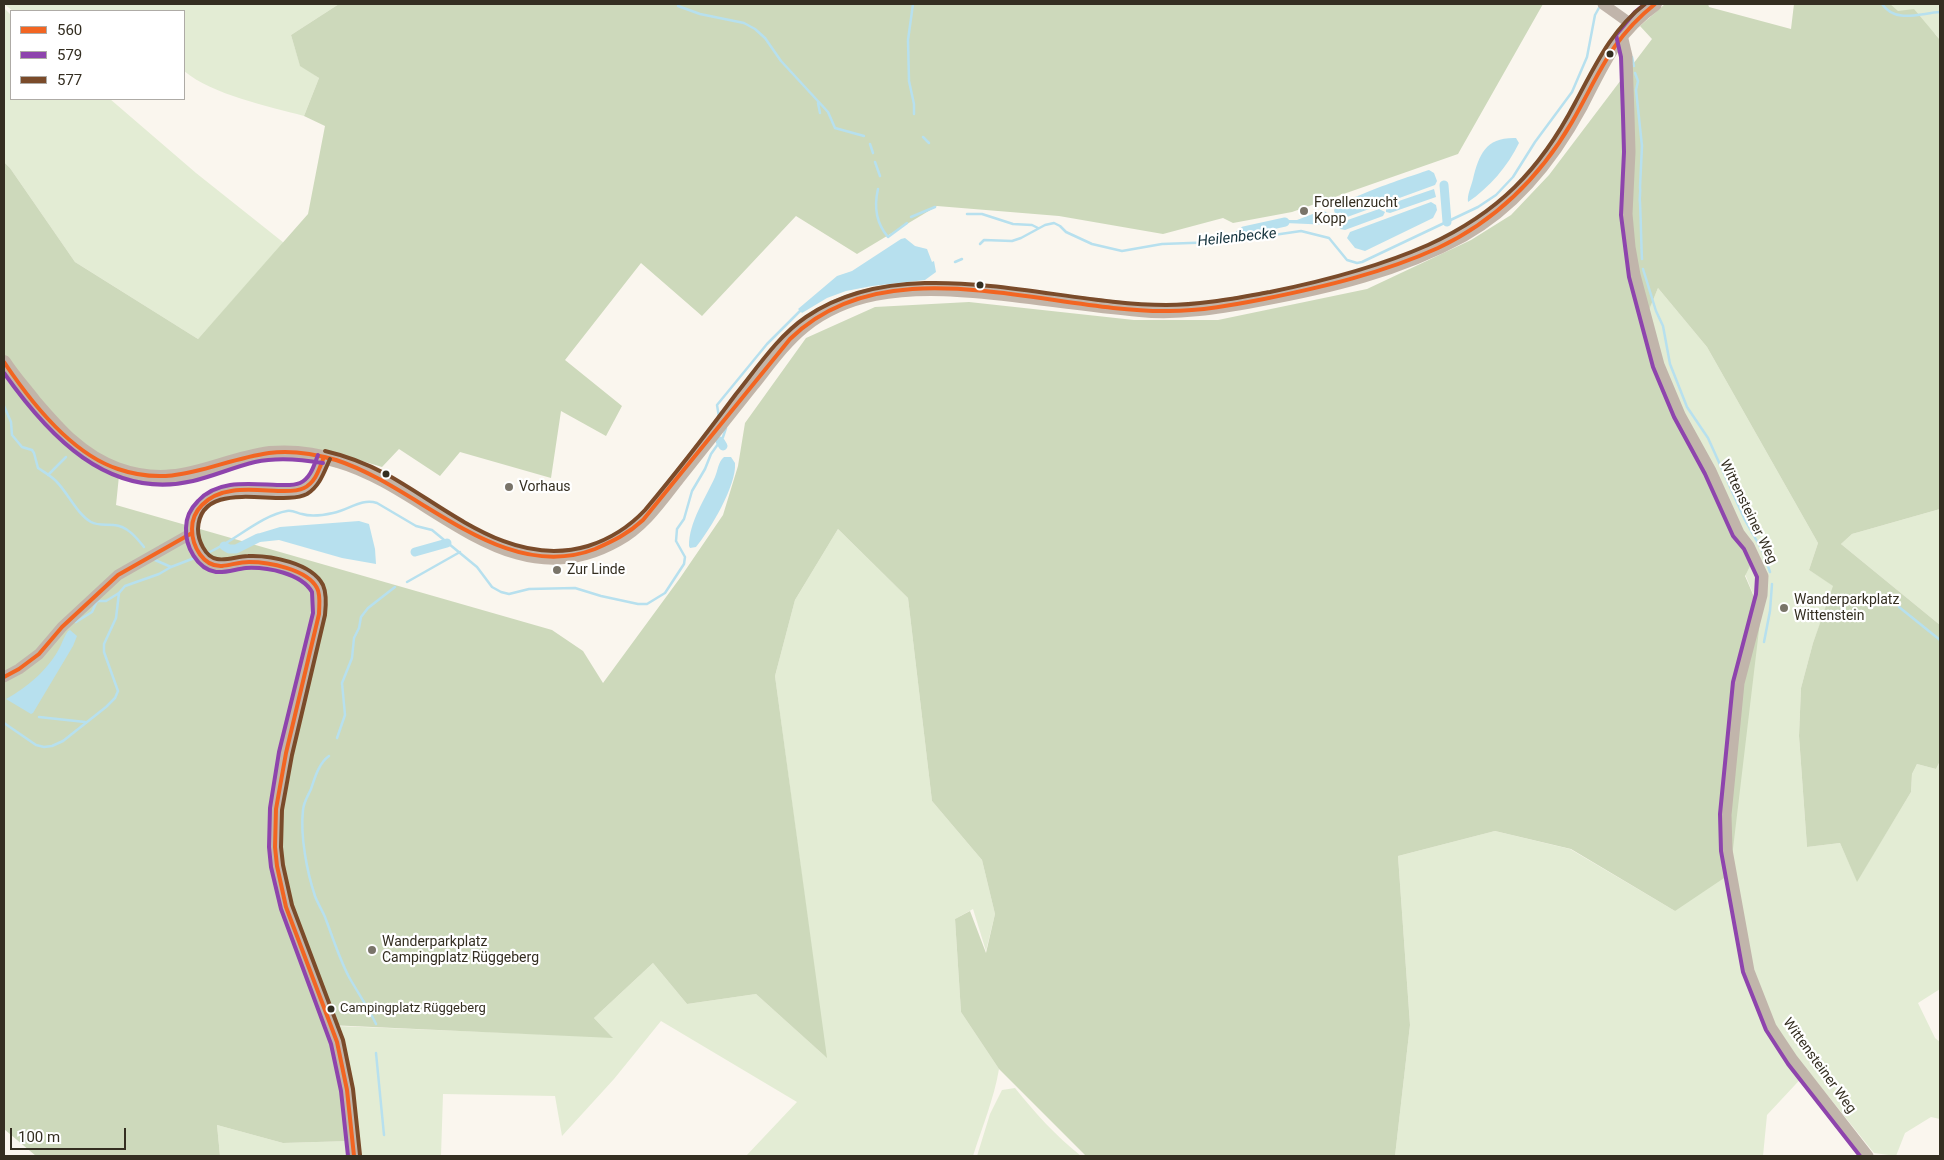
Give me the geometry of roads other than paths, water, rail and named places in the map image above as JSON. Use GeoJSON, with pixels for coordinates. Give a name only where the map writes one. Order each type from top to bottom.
{"type":"FeatureCollection","features":[{"type":"Feature","properties":{"kind":"main road"},"geometry":{"type":"LineString","coordinates":[[4,362],[48,418],[68,439],[99,462],[126,472],[167,478],[187,475],[243,458],[274,453],[302,453],[324,457],[359,468],[378,477],[463,529],[492,544],[527,555],[562,558],[582,554],[605,546],[631,531],[663,498],[781,349],[808,322],[846,303],[874,294],[954,290],[1141,310],[1179,310],[1228,306],[1278,297],[1354,279],[1406,261],[1472,229],[1504,207],[1520,192],[1564,134],[1605,56],[1631,24],[1655,4]]}},
{"type":"Feature","properties":{"kind":"street"},"geometry":{"type":"LineString","coordinates":[[1606,5],[1631,24]]}},
{"type":"Feature","properties":{"kind":"street","name":"Wittensteiner Weg"},"geometry":{"type":"LineString","coordinates":[[1622,35],[1627,56],[1629,116],[1630,152],[1627,214],[1635,275],[1659,365],[1680,415],[1711,471],[1739,533],[1749,546],[1763,576],[1760,603],[1739,683],[1726,816],[1726,850],[1748,971],[1771,1027],[1868,1156]]}},
{"type":"Feature","properties":{"kind":"street"},"geometry":{"type":"LineString","coordinates":[[324,457],[314,479],[303,489],[293,491],[232,492],[213,496],[204,501],[196,512],[192,533],[196,548],[206,561],[217,566],[246,562],[282,567],[312,581],[318,588],[317,622],[280,780],[275,838],[279,878],[288,913],[325,1006],[342,1063],[349,1103],[354,1156]]}},
{"type":"Feature","properties":{"kind":"street"},"geometry":{"type":"LineString","coordinates":[[4,677],[20,669],[39,654],[62,627],[118,575],[192,533]]}},
{"type":"Feature","properties":{"kind":"water"},"geometry":{"type":"Polygon","coordinates":[[[1516,138],[1519,143],[1504,168],[1483,190],[1468,202],[1475,170],[1485,149],[1497,140],[1516,138]]]}},
{"type":"Feature","properties":{"kind":"water"},"geometry":{"type":"Polygon","coordinates":[[[1429,170],[1434,173],[1437,181],[1435,185],[1339,220],[1336,218],[1334,210],[1340,205],[1378,188],[1429,170]]]}},
{"type":"Feature","properties":{"kind":"water"},"geometry":{"type":"Polygon","coordinates":[[[1434,189],[1436,197],[1390,213],[1386,212],[1390,204],[1434,189]]]}},
{"type":"Feature","properties":{"kind":"water"},"geometry":{"type":"Polygon","coordinates":[[[1431,202],[1436,205],[1437,210],[1433,218],[1365,251],[1355,248],[1347,238],[1350,232],[1431,202]]]}},
{"type":"Feature","properties":{"kind":"water"},"geometry":{"type":"Polygon","coordinates":[[[1379,209],[1385,212],[1383,216],[1345,230],[1340,229],[1339,223],[1379,209]]]}},
{"type":"Feature","properties":{"kind":"water"},"geometry":{"type":"Polygon","coordinates":[[[1323,210],[1330,215],[1331,225],[1285,223],[1285,220],[1297,220],[1323,210]]]}},
{"type":"Feature","properties":{"kind":"water"},"geometry":{"type":"Polygon","coordinates":[[[905,238],[915,246],[927,249],[932,262],[934,261],[936,272],[925,280],[846,291],[827,298],[802,313],[798,309],[837,276],[852,271],[905,238]]]}},
{"type":"Feature","properties":{"kind":"water"},"geometry":{"type":"Polygon","coordinates":[[[724,457],[731,457],[735,463],[732,483],[722,507],[708,530],[696,547],[690,548],[690,537],[695,519],[715,477],[719,464],[724,457]]]}},
{"type":"Feature","properties":{"kind":"water"},"geometry":{"type":"Polygon","coordinates":[[[359,521],[369,524],[375,549],[376,564],[342,558],[279,540],[260,542],[257,534],[280,527],[359,521]]]}},
{"type":"Feature","properties":{"kind":"water"},"geometry":{"type":"Polygon","coordinates":[[[70,630],[77,636],[73,646],[33,713],[31,714],[6,699],[30,683],[45,669],[70,630]]]}},
{"type":"Feature","properties":{"kind":"waterway"},"geometry":{"type":"LineString","coordinates":[[913,4],[908,40],[909,81],[914,114]]}},
{"type":"Feature","properties":{"kind":"waterway","name":"Heilenbecke"},"geometry":{"type":"LineString","coordinates":[[1882,4],[1894,14],[1901,16],[1940,12]]}},
{"type":"Feature","properties":{"kind":"waterway"},"geometry":{"type":"LineString","coordinates":[[678,6],[700,14],[744,23],[755,29],[765,38],[781,61],[828,112],[835,128],[864,136]]}},
{"type":"Feature","properties":{"kind":"waterway","name":"Heilenbecke"},"geometry":{"type":"LineString","coordinates":[[980,244],[984,240],[1012,241],[1045,225],[1054,223],[1066,232],[1092,244],[1122,251],[1162,244],[1218,242],[1230,236],[1260,237],[1301,231],[1329,238],[1347,260],[1357,263],[1362,262],[1478,207],[1496,195],[1513,177],[1535,142],[1572,92],[1587,57],[1595,15],[1600,6]]}},
{"type":"Feature","properties":{"kind":"waterway"},"geometry":{"type":"LineString","coordinates":[[1632,57],[1634,66]]}},
{"type":"Feature","properties":{"kind":"waterway"},"geometry":{"type":"LineString","coordinates":[[1635,73],[1638,81],[1636,90],[1642,146],[1640,199],[1642,259]]}},
{"type":"Feature","properties":{"kind":"waterway"},"geometry":{"type":"LineString","coordinates":[[818,103],[820,113]]}},
{"type":"Feature","properties":{"kind":"waterway"},"geometry":{"type":"LineString","coordinates":[[923,137],[929,143]]}},
{"type":"Feature","properties":{"kind":"waterway"},"geometry":{"type":"LineString","coordinates":[[870,144],[873,153]]}},
{"type":"Feature","properties":{"kind":"waterway"},"geometry":{"type":"LineString","coordinates":[[875,162],[880,176]]}},
{"type":"Feature","properties":{"kind":"waterway"},"geometry":{"type":"LineString","coordinates":[[1444,185],[1447,222]]}},
{"type":"Feature","properties":{"kind":"waterway"},"geometry":{"type":"LineString","coordinates":[[878,189],[877,214],[881,226],[888,237],[907,223]]}},
{"type":"Feature","properties":{"kind":"waterway"},"geometry":{"type":"LineString","coordinates":[[911,217],[935,207]]}},
{"type":"Feature","properties":{"kind":"waterway"},"geometry":{"type":"LineString","coordinates":[[967,214],[982,214],[1013,224],[1032,225],[1038,228]]}},
{"type":"Feature","properties":{"kind":"waterway"},"geometry":{"type":"LineString","coordinates":[[1239,235],[1244,231],[1285,222]]}},
{"type":"Feature","properties":{"kind":"waterway","name":"Heilenbecke"},"geometry":{"type":"LineString","coordinates":[[955,262],[962,259]]}},
{"type":"Feature","properties":{"kind":"waterway"},"geometry":{"type":"LineString","coordinates":[[1643,269],[1656,311],[1663,326],[1670,364],[1687,407],[1708,438],[1745,520],[1763,552],[1770,572]]}},
{"type":"Feature","properties":{"kind":"waterway","name":"Heilenbecke"},"geometry":{"type":"LineString","coordinates":[[719,417],[717,405],[767,344],[800,311]]}},
{"type":"Feature","properties":{"kind":"waterway"},"geometry":{"type":"LineString","coordinates":[[4,406],[11,422],[12,435],[22,447],[32,450],[38,468],[56,481],[81,514],[94,523],[123,527],[144,547]]}},
{"type":"Feature","properties":{"kind":"waterway","name":"Heilenbecke"},"geometry":{"type":"LineString","coordinates":[[205,554],[277,514],[293,511],[313,516],[322,515],[339,512],[360,503],[371,502],[377,503],[416,526],[432,530],[477,567],[492,587],[501,592],[509,594],[529,589],[575,588],[601,596],[638,604],[647,604],[665,593],[684,564],[685,557],[676,541],[677,529],[684,519],[692,491],[705,469],[711,454],[723,437],[725,426]]}},
{"type":"Feature","properties":{"kind":"waterway","name":"Heilenbecke"},"geometry":{"type":"LineString","coordinates":[[720,441],[723,446]]}},
{"type":"Feature","properties":{"kind":"waterway"},"geometry":{"type":"LineString","coordinates":[[48,475],[66,457]]}},
{"type":"Feature","properties":{"kind":"waterway"},"geometry":{"type":"LineString","coordinates":[[224,546],[229,549],[236,549],[258,538]]}},
{"type":"Feature","properties":{"kind":"waterway"},"geometry":{"type":"LineString","coordinates":[[415,552],[447,543]]}},
{"type":"Feature","properties":{"kind":"waterway"},"geometry":{"type":"LineString","coordinates":[[407,582],[460,552]]}},
{"type":"Feature","properties":{"kind":"waterway","name":"Heilenbecke"},"geometry":{"type":"LineString","coordinates":[[4,723],[36,745],[52,746],[63,741],[106,707],[115,698],[118,691],[104,652],[104,644],[116,618],[119,593],[125,586],[159,574],[197,557]]}},
{"type":"Feature","properties":{"kind":"waterway"},"geometry":{"type":"LineString","coordinates":[[155,560],[171,567]]}},
{"type":"Feature","properties":{"kind":"waterway"},"geometry":{"type":"LineString","coordinates":[[1764,642],[1770,611],[1772,584]]}},
{"type":"Feature","properties":{"kind":"waterway"},"geometry":{"type":"LineString","coordinates":[[337,738],[345,715],[342,683],[352,658],[354,638],[359,628],[361,617],[368,608],[395,587]]}},
{"type":"Feature","properties":{"kind":"waterway"},"geometry":{"type":"LineString","coordinates":[[76,622],[92,612],[97,601],[106,601],[119,593]]}},
{"type":"Feature","properties":{"kind":"waterway"},"geometry":{"type":"LineString","coordinates":[[1899,607],[1940,640]]}},
{"type":"Feature","properties":{"kind":"waterway"},"geometry":{"type":"LineString","coordinates":[[39,717],[85,722]]}},
{"type":"Feature","properties":{"kind":"waterway"},"geometry":{"type":"LineString","coordinates":[[329,756],[318,771],[305,801],[302,820],[305,854],[315,896],[342,963],[376,1024]]}},
{"type":"Feature","properties":{"kind":"waterway"},"geometry":{"type":"LineString","coordinates":[[376,1053],[384,1135]]}},
{"type":"Feature","properties":{"kind":"place","name":"Forellenzucht Kopp"},"geometry":{"type":"Point","coordinates":[1304,211]}},
{"type":"Feature","properties":{"kind":"place","name":"Vorhaus"},"geometry":{"type":"Point","coordinates":[509,487]}},
{"type":"Feature","properties":{"kind":"place","name":"Zur Linde"},"geometry":{"type":"Point","coordinates":[557,570]}},
{"type":"Feature","properties":{"kind":"place","name":"Wanderparkplatz Wittenstein"},"geometry":{"type":"Point","coordinates":[1784,608]}},
{"type":"Feature","properties":{"kind":"place","name":"Wanderparkplatz Campingplatz Rüggeberg"},"geometry":{"type":"Point","coordinates":[372,950]}},
{"type":"Feature","properties":{"kind":"place","name":"Campingplatz Rüggeberg"},"geometry":{"type":"Point","coordinates":[331,1009]}}]}
